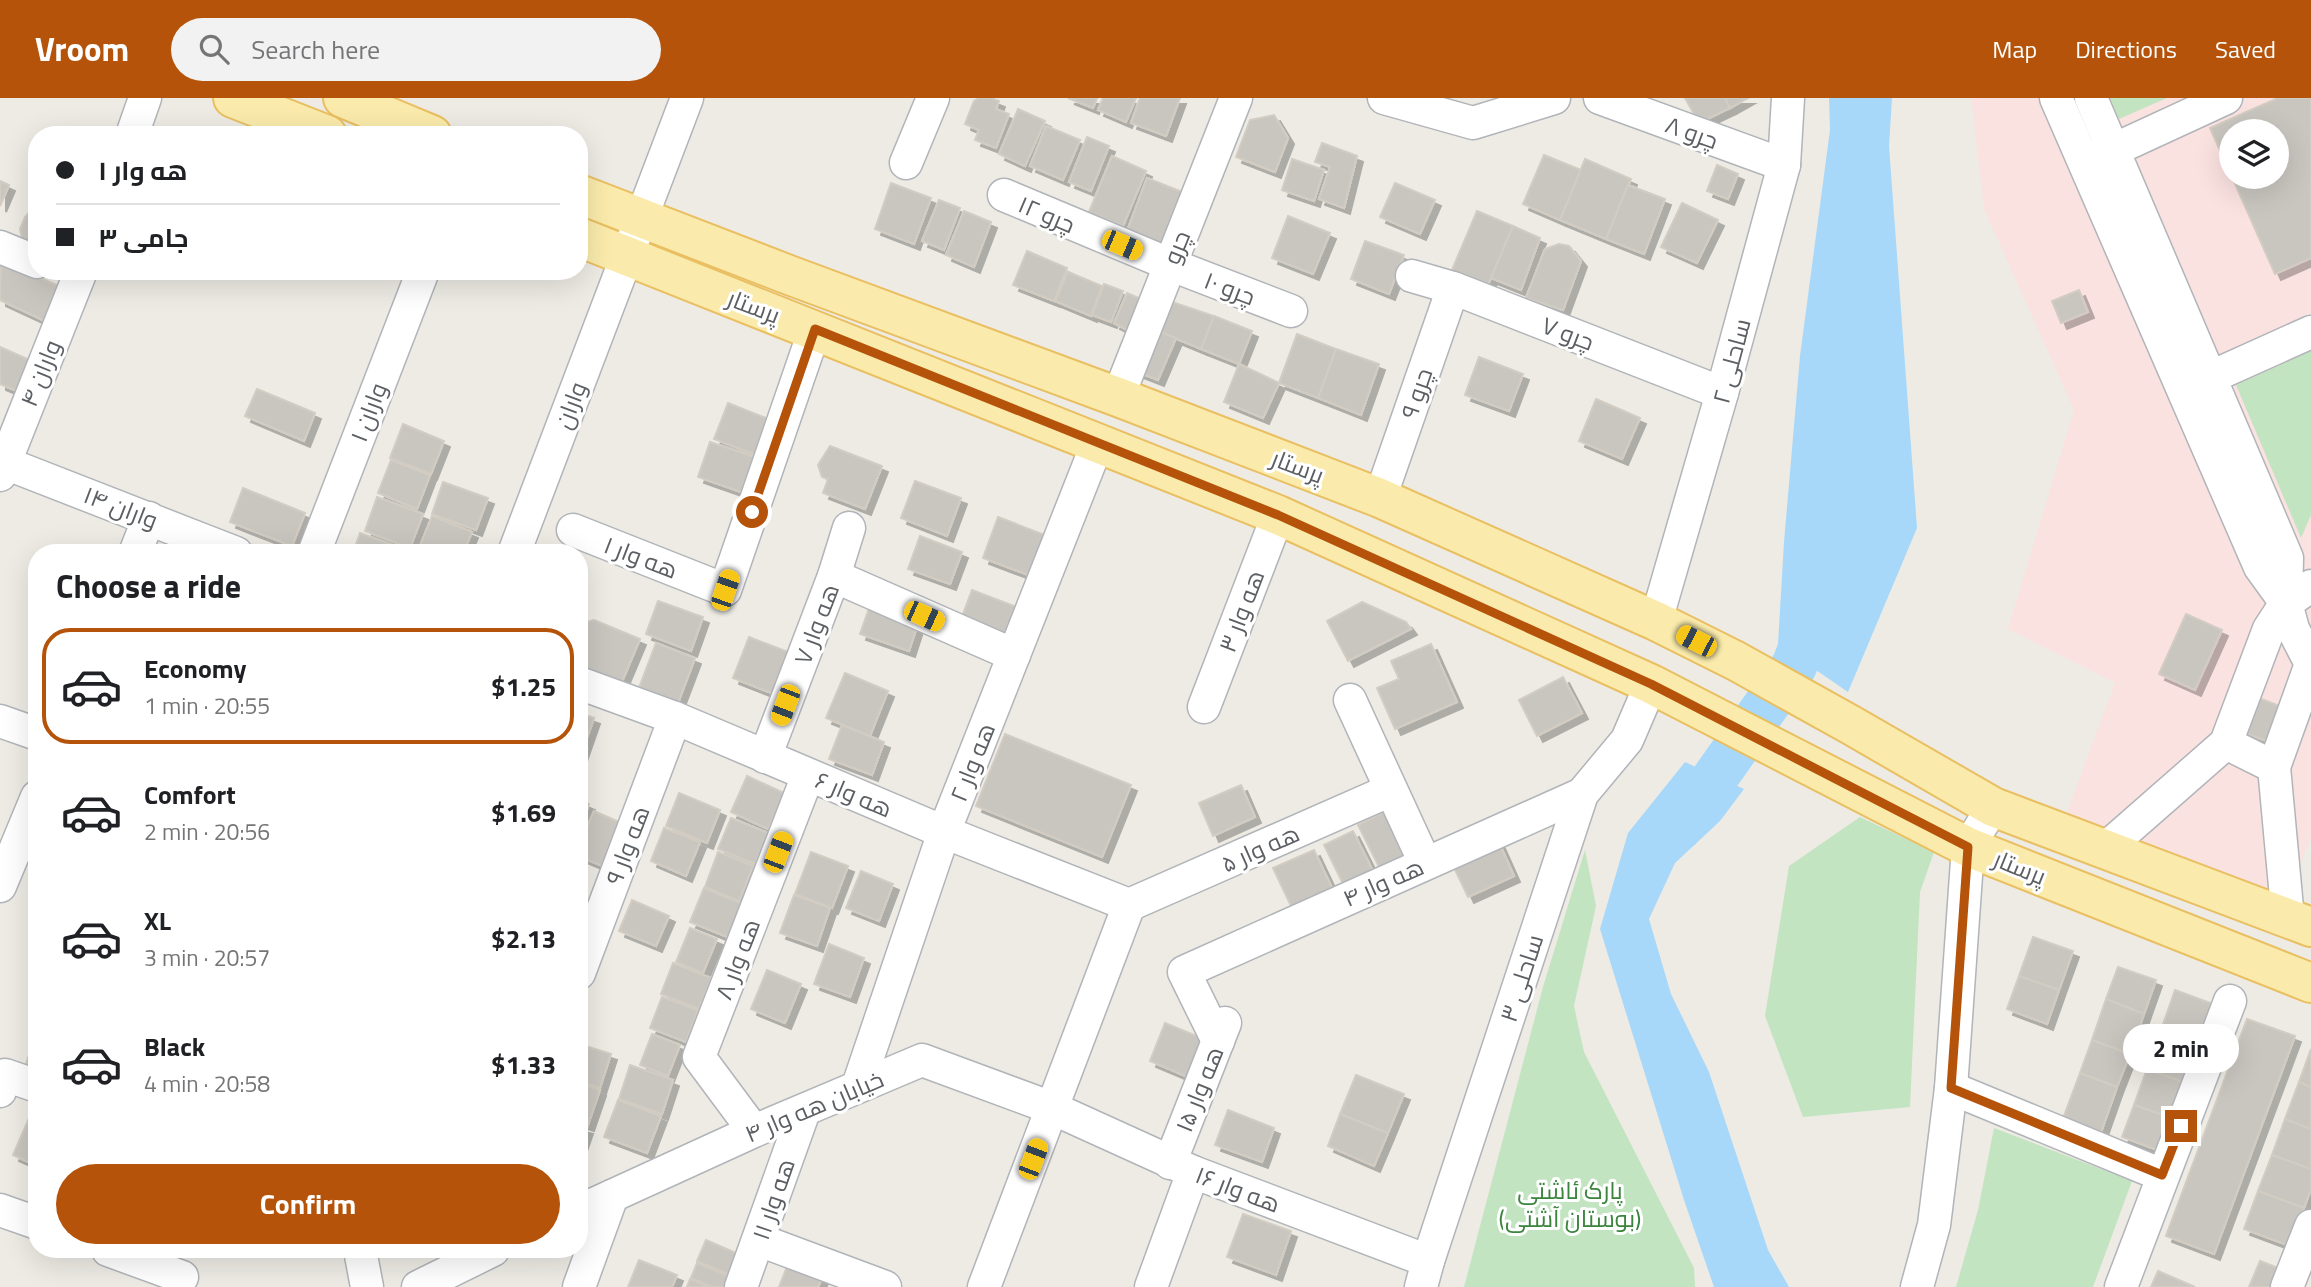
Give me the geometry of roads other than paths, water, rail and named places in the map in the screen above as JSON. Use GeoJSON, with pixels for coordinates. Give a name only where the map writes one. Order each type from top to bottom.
{"type":"FeatureCollection","features":[{"type":"Feature","properties":{"kind":"main road"},"geometry":{"type":"LineString","coordinates":[[233,98],[304,126]]}},
{"type":"Feature","properties":{"kind":"main road"},"geometry":{"type":"LineString","coordinates":[[343,98],[410,126]]}},
{"type":"Feature","properties":{"kind":"main road","name":"پرستار"},"geometry":{"type":"LineString","coordinates":[[588,198],[1380,498],[1656,621],[1736,661],[1993,807],[2300,923]]}},
{"type":"Feature","properties":{"kind":"main road","name":"پرستار"},"geometry":{"type":"LineString","coordinates":[[588,241],[1278,515],[1651,684],[1968,847],[2311,983]]}},
{"type":"Feature","properties":{"kind":"main road"},"geometry":{"type":"LineString","coordinates":[[2271,967],[2300,923]]}},
{"type":"Feature","properties":{"kind":"street"},"geometry":{"type":"LineString","coordinates":[[135,126],[145,98]]}},
{"type":"Feature","properties":{"kind":"street"},"geometry":{"type":"LineString","coordinates":[[642,219],[687,98]]}},
{"type":"Feature","properties":{"kind":"street"},"geometry":{"type":"LineString","coordinates":[[906,163],[933,98]]}},
{"type":"Feature","properties":{"kind":"street","name":"چرو"},"geometry":{"type":"LineString","coordinates":[[1118,397],[1237,98]]}},
{"type":"Feature","properties":{"kind":"street"},"geometry":{"type":"LineString","coordinates":[[1384,98],[1472,123],[1554,98]]}},
{"type":"Feature","properties":{"kind":"street","name":"چرو ۸"},"geometry":{"type":"LineString","coordinates":[[1600,98],[1784,165]]}},
{"type":"Feature","properties":{"kind":"street","name":"ساحلی ۲"},"geometry":{"type":"LineString","coordinates":[[1656,621],[1784,165],[1788,98]]}},
{"type":"Feature","properties":{"kind":"street"},"geometry":{"type":"LineString","coordinates":[[2056,98],[2085,164],[2287,558],[2299,594],[2293,629],[2311,664],[2274,767],[2300,923]]}},
{"type":"Feature","properties":{"kind":"street"},"geometry":{"type":"LineString","coordinates":[[2091,98],[2196,383]]}},
{"type":"Feature","properties":{"kind":"street"},"geometry":{"type":"LineString","coordinates":[[2085,164],[2112,149],[2226,98]]}},
{"type":"Feature","properties":{"kind":"street","name":"چرو ۱۲"},"geometry":{"type":"LineString","coordinates":[[1003,195],[1169,264]]}},
{"type":"Feature","properties":{"kind":"street","name":"واران"},"geometry":{"type":"LineString","coordinates":[[517,544],[642,219]]}},
{"type":"Feature","properties":{"kind":"street"},"geometry":{"type":"LineString","coordinates":[[0,247],[28,258]]}},
{"type":"Feature","properties":{"kind":"street","name":"چرو ۱۰"},"geometry":{"type":"LineString","coordinates":[[1169,264],[1291,311]]}},
{"type":"Feature","properties":{"kind":"street","name":"چرو ۷"},"geometry":{"type":"LineString","coordinates":[[1412,276],[1453,288],[1722,393]]}},
{"type":"Feature","properties":{"kind":"street","name":"واران ۴"},"geometry":{"type":"LineString","coordinates":[[3,469],[71,280]]}},
{"type":"Feature","properties":{"kind":"street","name":"واران ۱"},"geometry":{"type":"LineString","coordinates":[[317,544],[420,280]]}},
{"type":"Feature","properties":{"kind":"street","name":"چرو ۹"},"geometry":{"type":"LineString","coordinates":[[1380,498],[1453,288]]}},
{"type":"Feature","properties":{"kind":"street","name":"هه وار ۱"},"geometry":{"type":"LineString","coordinates":[[573,530],[725,590],[815,329]]}},
{"type":"Feature","properties":{"kind":"street"},"geometry":{"type":"LineString","coordinates":[[2196,383],[2311,332]]}},
{"type":"Feature","properties":{"kind":"street","name":"هه وار ۲"},"geometry":{"type":"LineString","coordinates":[[858,1086],[944,832],[1098,442]]}},
{"type":"Feature","properties":{"kind":"street","name":"واران ۱۴"},"geometry":{"type":"LineString","coordinates":[[3,469],[149,518],[214,544]]}},
{"type":"Feature","properties":{"kind":"street","name":"هه وار ۳"},"geometry":{"type":"LineString","coordinates":[[1204,707],[1278,515]]}},
{"type":"Feature","properties":{"kind":"street"},"geometry":{"type":"LineString","coordinates":[[139,544],[149,518]]}},
{"type":"Feature","properties":{"kind":"street","name":"هه وار ۷"},"geometry":{"type":"LineString","coordinates":[[765,757],[834,576],[849,528]]}},
{"type":"Feature","properties":{"kind":"street"},"geometry":{"type":"LineString","coordinates":[[834,576],[1014,655]]}},
{"type":"Feature","properties":{"kind":"street"},"geometry":{"type":"LineString","coordinates":[[2105,850],[2226,743],[2269,629],[2299,594]]}},
{"type":"Feature","properties":{"kind":"street","name":"ساحلی ۳"},"geometry":{"type":"LineString","coordinates":[[1424,1274],[1582,794],[1627,740],[1651,684]]}},
{"type":"Feature","properties":{"kind":"street","name":"هه وار ۶"},"geometry":{"type":"LineString","coordinates":[[588,686],[675,718],[944,832],[1129,905]]}},
{"type":"Feature","properties":{"kind":"street"},"geometry":{"type":"LineString","coordinates":[[1350,700],[1425,863]]}},
{"type":"Feature","properties":{"kind":"street","name":"هه وار ۹"},"geometry":{"type":"LineString","coordinates":[[588,949],[675,718]]}},
{"type":"Feature","properties":{"kind":"street"},"geometry":{"type":"LineString","coordinates":[[0,721],[28,731]]}},
{"type":"Feature","properties":{"kind":"street"},"geometry":{"type":"LineString","coordinates":[[2226,743],[2274,767]]}},
{"type":"Feature","properties":{"kind":"street","name":"هه وار ۸"},"geometry":{"type":"LineString","coordinates":[[754,1131],[699,1057],[808,775]]}},
{"type":"Feature","properties":{"kind":"street","name":"هه وار ۵"},"geometry":{"type":"LineString","coordinates":[[1129,905],[1391,790]]}},
{"type":"Feature","properties":{"kind":"street","name":"هه وار ۴"},"geometry":{"type":"LineString","coordinates":[[1223,1028],[1184,972],[1582,794]]}},
{"type":"Feature","properties":{"kind":"street"},"geometry":{"type":"LineString","coordinates":[[1917,1287],[1934,1225],[1951,1088],[1968,847],[1993,807]]}},
{"type":"Feature","properties":{"kind":"street"},"geometry":{"type":"LineString","coordinates":[[0,887],[28,819]]}},
{"type":"Feature","properties":{"kind":"street"},"geometry":{"type":"LineString","coordinates":[[984,1287],[1129,905]]}},
{"type":"Feature","properties":{"kind":"street"},"geometry":{"type":"LineString","coordinates":[[2121,1287],[2230,1001]]}},
{"type":"Feature","properties":{"kind":"street","name":"هه وار ۱۵"},"geometry":{"type":"LineString","coordinates":[[1151,1287],[1181,1167],[1223,1028]]}},
{"type":"Feature","properties":{"kind":"street","name":"خیابان هه وار ۴"},"geometry":{"type":"LineString","coordinates":[[588,1207],[754,1131],[922,1060],[1052,1108]]}},
{"type":"Feature","properties":{"kind":"street"},"geometry":{"type":"LineString","coordinates":[[0,1091],[5,1075],[28,1083]]}},
{"type":"Feature","properties":{"kind":"street"},"geometry":{"type":"LineString","coordinates":[[1951,1088],[2162,1175]]}},
{"type":"Feature","properties":{"kind":"street","name":"هه وار ۱۶"},"geometry":{"type":"LineString","coordinates":[[1052,1108],[1424,1274]]}},
{"type":"Feature","properties":{"kind":"street","name":"هه وار ۱۱"},"geometry":{"type":"LineString","coordinates":[[741,1287],[804,1111]]}},
{"type":"Feature","properties":{"kind":"street"},"geometry":{"type":"LineString","coordinates":[[579,1287],[612,1196]]}},
{"type":"Feature","properties":{"kind":"street"},"geometry":{"type":"LineString","coordinates":[[0,1210],[28,1220]]}},
{"type":"Feature","properties":{"kind":"street"},"geometry":{"type":"LineString","coordinates":[[2287,1287],[2311,1226]]}},
{"type":"Feature","properties":{"kind":"street"},"geometry":{"type":"LineString","coordinates":[[759,1240],[886,1287]]}},
{"type":"Feature","properties":{"kind":"street"},"geometry":{"type":"LineString","coordinates":[[130,1258],[182,1277]]}},
{"type":"Feature","properties":{"kind":"street"},"geometry":{"type":"LineString","coordinates":[[362,1258],[367,1287]]}},
{"type":"Feature","properties":{"kind":"street"},"geometry":{"type":"LineString","coordinates":[[418,1287],[477,1258]]}},
{"type":"Feature","properties":{"kind":"water"},"geometry":{"type":"Polygon","coordinates":[[[1829,98],[1892,98],[1889,146],[1917,528],[1848,692],[1778,644],[1800,356],[1830,130],[1829,98]]]}},
{"type":"Feature","properties":{"kind":"water"},"geometry":{"type":"Polygon","coordinates":[[[1685,762],[1744,789],[1720,821],[1675,863],[1649,919],[1671,994],[1709,1072],[1768,1250],[1789,1287],[1714,1287],[1684,1200],[1600,929],[1628,833],[1685,762]]]}},
{"type":"Feature","properties":{"kind":"waterway"},"geometry":{"type":"LineString","coordinates":[[1680,827],[1794,666],[1820,601]]}},
{"type":"Feature","properties":{"kind":"park label","name":"پارک ئاشتی (بوستان آشتی)"},"geometry":{"type":"Point","coordinates":[1570,1204]}}]}
